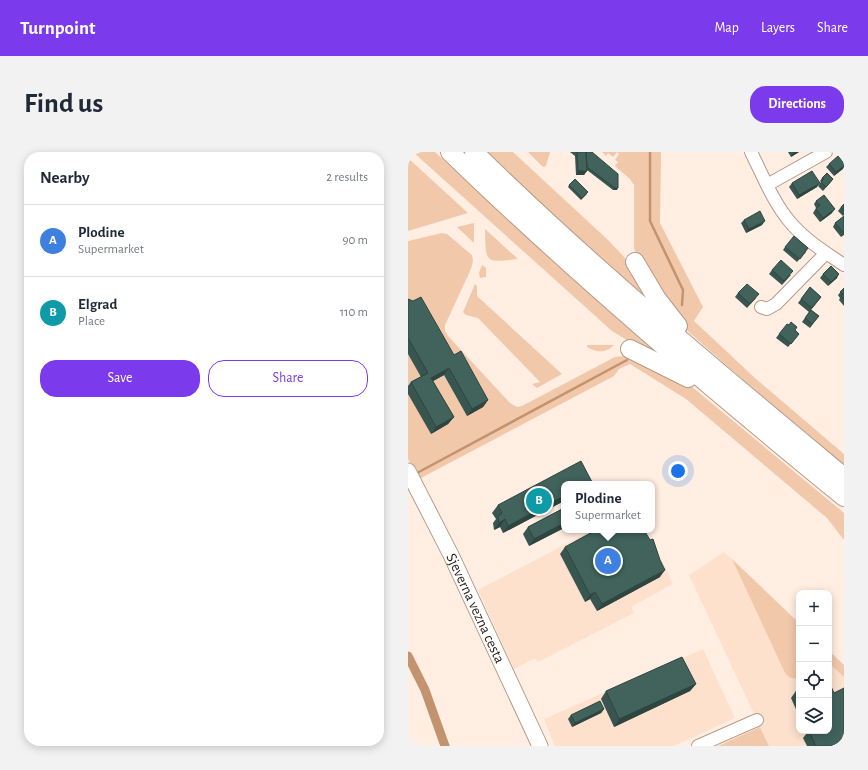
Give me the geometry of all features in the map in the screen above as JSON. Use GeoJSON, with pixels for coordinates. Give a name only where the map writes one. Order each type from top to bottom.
{"type":"FeatureCollection","features":[{"type":"Feature","properties":{"kind":"highway"},"geometry":{"type":"LineString","coordinates":[[450,152],[570,264],[668,351],[844,498]]}},
{"type":"Feature","properties":{"kind":"highway"},"geometry":{"type":"LineString","coordinates":[[474,152],[583,255],[737,388],[844,477]]}},
{"type":"Feature","properties":{"kind":"highway"},"geometry":{"type":"LineString","coordinates":[[635,262],[667,313],[682,330],[719,363],[733,380],[737,388]]}},
{"type":"Feature","properties":{"kind":"highway"},"geometry":{"type":"LineString","coordinates":[[630,348],[687,377],[744,423],[766,434]]}},
{"type":"Feature","properties":{"kind":"main road","name":"Sjeverna vezna cesta"},"geometry":{"type":"LineString","coordinates":[[408,471],[451,555],[540,746]]}},
{"type":"Feature","properties":{"kind":"street"},"geometry":{"type":"LineString","coordinates":[[751,152],[767,185],[791,223],[826,253],[844,264]]}},
{"type":"Feature","properties":{"kind":"street"},"geometry":{"type":"LineString","coordinates":[[767,185],[826,152]]}},
{"type":"Feature","properties":{"kind":"street"},"geometry":{"type":"LineString","coordinates":[[761,307],[767,309],[776,304],[826,253]]}},
{"type":"Feature","properties":{"kind":"street"},"geometry":{"type":"LineString","coordinates":[[698,746],[756,720]]}},
{"type":"Feature","properties":{"kind":"shaded area"},"geometry":{"type":"Polygon","coordinates":[[[413,152],[435,152],[526,237],[661,354],[658,359],[612,331],[413,152]]]}},
{"type":"Feature","properties":{"kind":"shaded area"},"geometry":{"type":"Polygon","coordinates":[[[484,152],[513,152],[608,240],[625,258],[651,303],[484,152]]]}},
{"type":"Feature","properties":{"kind":"shaded area"},"geometry":{"type":"Polygon","coordinates":[[[528,152],[550,152],[546,166],[543,167],[528,152]]]}},
{"type":"Feature","properties":{"kind":"shaded area"},"geometry":{"type":"Polygon","coordinates":[[[602,152],[617,152],[613,157],[608,153],[606,156],[602,152]]]}},
{"type":"Feature","properties":{"kind":"shaded area"},"geometry":{"type":"Polygon","coordinates":[[[617,152],[661,152],[660,223],[703,307],[694,321],[755,378],[844,454],[844,468],[683,327],[637,256],[634,248],[634,185],[630,179],[615,166],[618,162],[615,160],[619,154],[617,152]]]}},
{"type":"Feature","properties":{"kind":"shaded area"},"geometry":{"type":"Polygon","coordinates":[[[408,158],[468,213],[408,231],[408,158]]]}},
{"type":"Feature","properties":{"kind":"shaded area"},"geometry":{"type":"Polygon","coordinates":[[[474,223],[474,243],[457,227],[474,223]]]}},
{"type":"Feature","properties":{"kind":"shaded area"},"geometry":{"type":"Polygon","coordinates":[[[485,229],[518,259],[499,261],[489,258],[486,249],[485,229]]]}},
{"type":"Feature","properties":{"kind":"shaded area"},"geometry":{"type":"Polygon","coordinates":[[[442,233],[447,234],[472,255],[473,261],[471,269],[445,325],[445,331],[510,403],[517,407],[522,406],[615,357],[635,357],[691,386],[844,513],[844,540],[827,518],[686,399],[630,364],[619,369],[614,376],[419,479],[408,459],[408,241],[442,233]]]}},
{"type":"Feature","properties":{"kind":"shaded area"},"geometry":{"type":"Polygon","coordinates":[[[482,265],[486,268],[486,277],[480,278],[479,273],[482,265]]]}},
{"type":"Feature","properties":{"kind":"shaded area"},"geometry":{"type":"Polygon","coordinates":[[[475,284],[477,286],[477,296],[562,374],[537,388],[532,384],[540,382],[478,318],[466,315],[463,312],[475,284]]]}},
{"type":"Feature","properties":{"kind":"shaded area"},"geometry":{"type":"Polygon","coordinates":[[[587,345],[614,345],[608,350],[598,351],[587,347],[587,345]]]}},
{"type":"Feature","properties":{"kind":"shaded area"},"geometry":{"type":"Polygon","coordinates":[[[587,533],[649,533],[673,584],[631,607],[634,613],[538,662],[535,658],[514,669],[478,590],[587,533]]]}},
{"type":"Feature","properties":{"kind":"shaded area"},"geometry":{"type":"Polygon","coordinates":[[[724,552],[796,620],[796,734],[832,734],[832,654],[844,665],[844,746],[769,746],[689,575],[724,552]]]}},
{"type":"Feature","properties":{"kind":"shaded area"},"geometry":{"type":"Polygon","coordinates":[[[732,559],[796,620],[796,678],[791,678],[785,673],[732,559]]]}},
{"type":"Feature","properties":{"kind":"shaded area"},"geometry":{"type":"Polygon","coordinates":[[[703,649],[735,718],[674,746],[555,746],[544,719],[703,649]]]}},
{"type":"Feature","properties":{"kind":"shaded area"},"geometry":{"type":"Polygon","coordinates":[[[832,654],[844,665],[844,677],[832,666],[832,654]]]}},
{"type":"Feature","properties":{"kind":"shaded area"},"geometry":{"type":"Polygon","coordinates":[[[760,727],[769,746],[718,746],[760,727]]]}},
{"type":"Feature","properties":{"kind":"building"},"geometry":{"type":"Polygon","coordinates":[[[577,152],[586,152],[587,171],[578,171],[577,152]]]}},
{"type":"Feature","properties":{"kind":"building"},"geometry":{"type":"Polygon","coordinates":[[[586,152],[592,152],[618,174],[618,188],[615,188],[587,167],[586,152]]]}},
{"type":"Feature","properties":{"kind":"building"},"geometry":{"type":"Polygon","coordinates":[[[838,156],[844,163],[844,166],[836,172],[829,164],[838,156]]]}},
{"type":"Feature","properties":{"kind":"building"},"geometry":{"type":"Polygon","coordinates":[[[812,171],[820,183],[799,195],[792,183],[812,171]]]}},
{"type":"Feature","properties":{"kind":"building"},"geometry":{"type":"Polygon","coordinates":[[[827,173],[833,179],[826,187],[821,182],[824,179],[822,178],[827,173]]]}},
{"type":"Feature","properties":{"kind":"building"},"geometry":{"type":"Polygon","coordinates":[[[575,179],[588,192],[582,198],[569,185],[575,179]]]}},
{"type":"Feature","properties":{"kind":"building"},"geometry":{"type":"Polygon","coordinates":[[[824,195],[835,209],[823,218],[816,209],[820,205],[816,201],[824,195]]]}},
{"type":"Feature","properties":{"kind":"building"},"geometry":{"type":"Polygon","coordinates":[[[844,204],[844,211],[841,207],[844,204]]]}},
{"type":"Feature","properties":{"kind":"building"},"geometry":{"type":"Polygon","coordinates":[[[760,211],[765,221],[749,229],[744,220],[760,211]]]}},
{"type":"Feature","properties":{"kind":"building"},"geometry":{"type":"Polygon","coordinates":[[[844,216],[844,233],[835,223],[844,216]]]}},
{"type":"Feature","properties":{"kind":"building"},"geometry":{"type":"Polygon","coordinates":[[[794,236],[808,248],[800,259],[785,247],[794,236]]]}},
{"type":"Feature","properties":{"kind":"building"},"geometry":{"type":"Polygon","coordinates":[[[781,260],[793,271],[784,281],[772,270],[781,260]]]}},
{"type":"Feature","properties":{"kind":"building"},"geometry":{"type":"Polygon","coordinates":[[[831,266],[839,274],[831,282],[823,274],[831,266]]]}},
{"type":"Feature","properties":{"kind":"building"},"geometry":{"type":"Polygon","coordinates":[[[747,284],[759,294],[750,304],[738,293],[747,284]]]}},
{"type":"Feature","properties":{"kind":"building"},"geometry":{"type":"Polygon","coordinates":[[[810,287],[821,297],[812,308],[801,299],[810,287]]]}},
{"type":"Feature","properties":{"kind":"building"},"geometry":{"type":"Polygon","coordinates":[[[844,288],[844,299],[841,296],[843,294],[840,292],[844,288]]]}},
{"type":"Feature","properties":{"kind":"building"},"geometry":{"type":"Polygon","coordinates":[[[421,297],[454,355],[461,351],[488,400],[472,409],[449,368],[431,378],[454,417],[436,427],[411,382],[428,373],[408,338],[408,299],[413,301],[421,297]]]}},
{"type":"Feature","properties":{"kind":"building"},"geometry":{"type":"Polygon","coordinates":[[[811,310],[819,316],[812,324],[805,318],[811,310]]]}},
{"type":"Feature","properties":{"kind":"building"},"geometry":{"type":"Polygon","coordinates":[[[791,322],[797,327],[795,330],[799,334],[791,344],[779,334],[787,324],[789,325],[791,322]]]}},
{"type":"Feature","properties":{"kind":"building"},"geometry":{"type":"Polygon","coordinates":[[[581,461],[591,481],[561,481],[561,498],[508,526],[505,519],[499,523],[498,516],[502,513],[498,505],[581,461]]]}},
{"type":"Feature","properties":{"kind":"building"},"geometry":{"type":"Polygon","coordinates":[[[561,510],[561,525],[534,539],[528,527],[561,510]]]}},
{"type":"Feature","properties":{"kind":"building"},"geometry":{"type":"Polygon","coordinates":[[[591,533],[646,533],[650,540],[653,539],[665,570],[602,604],[595,592],[590,595],[565,547],[591,533]]]}},
{"type":"Feature","properties":{"kind":"building"},"geometry":{"type":"Polygon","coordinates":[[[682,657],[696,684],[619,719],[606,691],[682,657]]]}},
{"type":"Feature","properties":{"kind":"building"},"geometry":{"type":"Polygon","coordinates":[[[844,688],[844,746],[816,746],[810,734],[832,734],[832,689],[834,693],[844,688]]]}},
{"type":"Feature","properties":{"kind":"building"},"geometry":{"type":"Polygon","coordinates":[[[600,701],[604,709],[575,723],[571,715],[600,701]]]}},
{"type":"Feature","properties":{"kind":"waterway"},"geometry":{"type":"LineString","coordinates":[[650,152],[650,221],[683,290],[682,305]]}},
{"type":"Feature","properties":{"kind":"waterway"},"geometry":{"type":"LineString","coordinates":[[417,473],[627,360]]}},
{"type":"Feature","properties":{"kind":"waterway"},"geometry":{"type":"LineString","coordinates":[[408,656],[425,690],[445,746]]}},
{"type":"Feature","properties":{"kind":"place","name":"Elgrad"},"geometry":{"type":"Point","coordinates":[539,501]}},
{"type":"Feature","properties":{"kind":"place","name":"Plodine"},"geometry":{"type":"Point","coordinates":[608,561]}}]}
